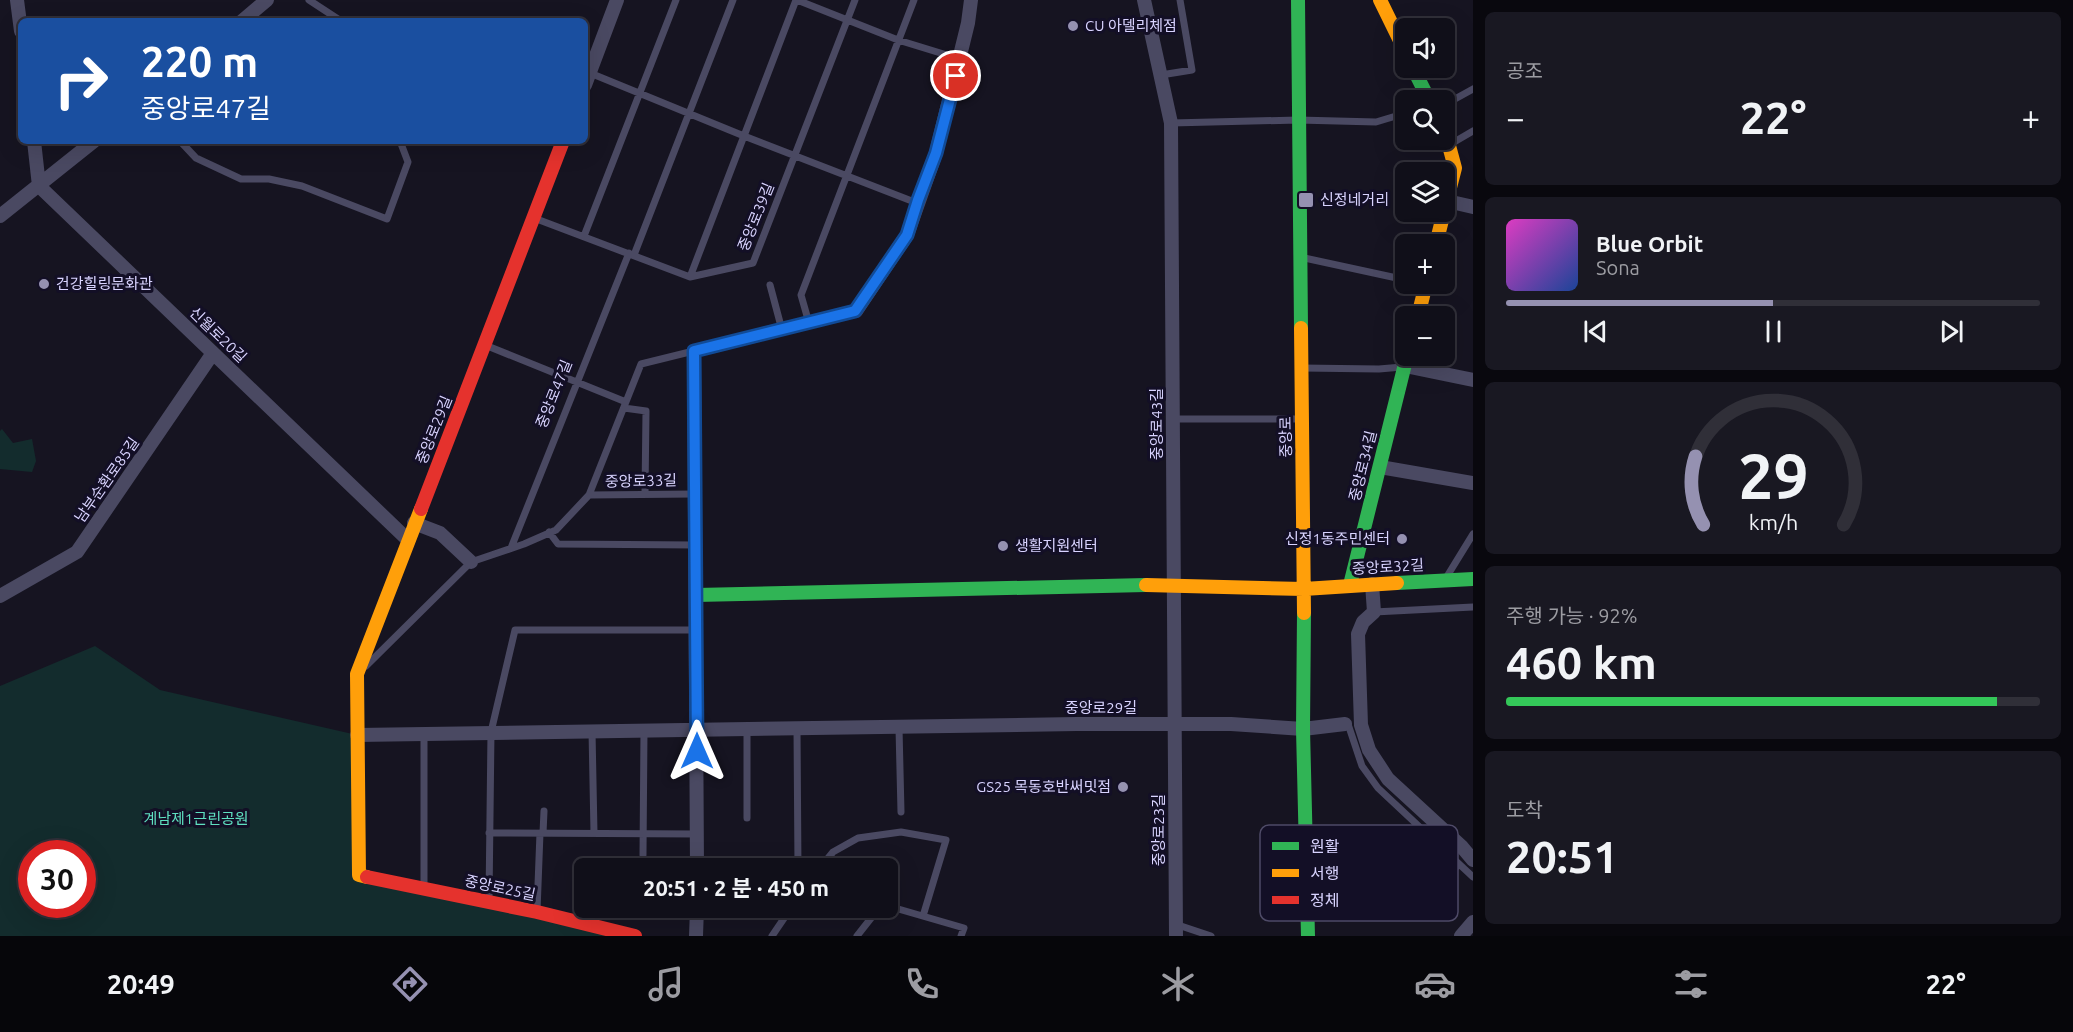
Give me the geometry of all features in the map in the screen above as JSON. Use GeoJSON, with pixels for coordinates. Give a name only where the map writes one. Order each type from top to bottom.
{"type":"FeatureCollection","features":[{"type":"Feature","properties":{"kind":"street"},"geometry":{"type":"LineString","coordinates":[[17,0],[19,18]]}},
{"type":"Feature","properties":{"kind":"street"},"geometry":{"type":"LineString","coordinates":[[246,18],[267,0]]}},
{"type":"Feature","properties":{"kind":"street"},"geometry":{"type":"LineString","coordinates":[[588,76],[617,0]]}},
{"type":"Feature","properties":{"kind":"street"},"geometry":{"type":"LineString","coordinates":[[855,311],[907,235],[936,153],[960,59],[971,0]]}},
{"type":"Feature","properties":{"kind":"street","name":"중앙로43길"},"geometry":{"type":"LineString","coordinates":[[1144,0],[1171,123],[1175,724]]}},
{"type":"Feature","properties":{"kind":"street","name":"중앙로"},"geometry":{"type":"LineString","coordinates":[[1298,0],[1305,825]]}},
{"type":"Feature","properties":{"kind":"street"},"geometry":{"type":"LineString","coordinates":[[1380,0],[1395,31]]}},
{"type":"Feature","properties":{"kind":"street"},"geometry":{"type":"LineString","coordinates":[[34,144],[39,186]]}},
{"type":"Feature","properties":{"kind":"street"},"geometry":{"type":"LineString","coordinates":[[0,216],[90,144]]}},
{"type":"Feature","properties":{"kind":"street","name":"중앙로29길"},"geometry":{"type":"LineString","coordinates":[[359,875],[357,674],[562,144]]}},
{"type":"Feature","properties":{"kind":"street","name":"신월로20길"},"geometry":{"type":"LineString","coordinates":[[39,186],[408,540]]}},
{"type":"Feature","properties":{"kind":"street"},"geometry":{"type":"LineString","coordinates":[[1455,208],[1473,207]]}},
{"type":"Feature","properties":{"kind":"street"},"geometry":{"type":"LineString","coordinates":[[694,351],[697,858]]}},
{"type":"Feature","properties":{"kind":"street","name":"남부순환로85길"},"geometry":{"type":"LineString","coordinates":[[0,596],[77,552],[213,353]]}},
{"type":"Feature","properties":{"kind":"street","name":"중앙로34길"},"geometry":{"type":"LineString","coordinates":[[1350,585],[1405,366]]}},
{"type":"Feature","properties":{"kind":"street"},"geometry":{"type":"LineString","coordinates":[[1424,366],[1473,380]]}},
{"type":"Feature","properties":{"kind":"street"},"geometry":{"type":"LineString","coordinates":[[1380,466],[1473,483]]}},
{"type":"Feature","properties":{"kind":"street"},"geometry":{"type":"LineString","coordinates":[[414,524],[441,533],[471,562]]}},
{"type":"Feature","properties":{"kind":"street","name":"중앙로32길"},"geometry":{"type":"LineString","coordinates":[[696,595],[1173,584],[1304,589],[1473,579]]}},
{"type":"Feature","properties":{"kind":"street"},"geometry":{"type":"LineString","coordinates":[[1372,584],[1374,612],[1363,622],[1358,634],[1361,725],[1370,750],[1388,779],[1438,825]]}},
{"type":"Feature","properties":{"kind":"street","name":"중앙로29길"},"geometry":{"type":"LineString","coordinates":[[357,735],[1175,724],[1231,724],[1303,729],[1346,724]]}},
{"type":"Feature","properties":{"kind":"street","name":"중앙로23길"},"geometry":{"type":"LineString","coordinates":[[1175,724],[1175,930]]}},
{"type":"Feature","properties":{"kind":"street"},"geometry":{"type":"LineString","coordinates":[[1458,843],[1473,860]]}},
{"type":"Feature","properties":{"kind":"street","name":"중앙로25길"},"geometry":{"type":"LineString","coordinates":[[359,875],[537,912],[634,936]]}},
{"type":"Feature","properties":{"kind":"street"},"geometry":{"type":"LineString","coordinates":[[696,918],[696,936]]}},
{"type":"Feature","properties":{"kind":"street","name":"중앙로"},"geometry":{"type":"LineString","coordinates":[[1308,921],[1308,936]]}},
{"type":"Feature","properties":{"kind":"street"},"geometry":{"type":"LineString","coordinates":[[1461,936],[1473,922]]}},
{"type":"Feature","properties":{"kind":"lane"},"geometry":{"type":"LineString","coordinates":[[309,0],[336,18]]}},
{"type":"Feature","properties":{"kind":"lane"},"geometry":{"type":"LineString","coordinates":[[584,236],[676,0]]}},
{"type":"Feature","properties":{"kind":"lane"},"geometry":{"type":"LineString","coordinates":[[631,254],[733,0]]}},
{"type":"Feature","properties":{"kind":"lane"},"geometry":{"type":"LineString","coordinates":[[534,218],[690,277],[796,0],[898,40],[960,59]]}},
{"type":"Feature","properties":{"kind":"lane","name":"중앙로39길"},"geometry":{"type":"LineString","coordinates":[[690,277],[753,263],[855,0]]}},
{"type":"Feature","properties":{"kind":"lane"},"geometry":{"type":"LineString","coordinates":[[809,323],[801,295],[914,0]]}},
{"type":"Feature","properties":{"kind":"lane"},"geometry":{"type":"LineString","coordinates":[[1161,75],[1192,70],[1180,0]]}},
{"type":"Feature","properties":{"kind":"lane"},"geometry":{"type":"LineString","coordinates":[[588,79],[640,93],[917,203]]}},
{"type":"Feature","properties":{"kind":"lane"},"geometry":{"type":"LineString","coordinates":[[1455,99],[1473,89]]}},
{"type":"Feature","properties":{"kind":"lane"},"geometry":{"type":"LineString","coordinates":[[1171,123],[1298,120],[1376,122],[1395,116]]}},
{"type":"Feature","properties":{"kind":"lane"},"geometry":{"type":"LineString","coordinates":[[1455,142],[1473,131]]}},
{"type":"Feature","properties":{"kind":"lane"},"geometry":{"type":"LineString","coordinates":[[183,144],[196,158],[241,179],[269,179],[302,186],[387,219],[408,162],[401,144]]}},
{"type":"Feature","properties":{"kind":"lane","name":"중앙로47길"},"geometry":{"type":"LineString","coordinates":[[511,548],[631,254]]}},
{"type":"Feature","properties":{"kind":"lane"},"geometry":{"type":"LineString","coordinates":[[1300,257],[1395,278]]}},
{"type":"Feature","properties":{"kind":"lane"},"geometry":{"type":"LineString","coordinates":[[770,285],[782,330]]}},
{"type":"Feature","properties":{"kind":"lane"},"geometry":{"type":"LineString","coordinates":[[357,674],[471,562],[556,530],[589,495],[641,364],[855,311]]}},
{"type":"Feature","properties":{"kind":"lane"},"geometry":{"type":"LineString","coordinates":[[485,345],[577,382],[625,405],[646,411],[645,493]]}},
{"type":"Feature","properties":{"kind":"lane"},"geometry":{"type":"LineString","coordinates":[[1301,369],[1379,369],[1395,364]]}},
{"type":"Feature","properties":{"kind":"lane"},"geometry":{"type":"LineString","coordinates":[[1173,419],[1302,419]]}},
{"type":"Feature","properties":{"kind":"lane","name":"중앙로33길"},"geometry":{"type":"LineString","coordinates":[[589,495],[694,494]]}},
{"type":"Feature","properties":{"kind":"lane"},"geometry":{"type":"LineString","coordinates":[[549,532],[558,544],[695,545]]}},
{"type":"Feature","properties":{"kind":"lane"},"geometry":{"type":"LineString","coordinates":[[1445,581],[1473,534]]}},
{"type":"Feature","properties":{"kind":"lane"},"geometry":{"type":"LineString","coordinates":[[1374,612],[1473,607]]}},
{"type":"Feature","properties":{"kind":"lane"},"geometry":{"type":"LineString","coordinates":[[489,902],[491,732],[515,630],[695,630]]}},
{"type":"Feature","properties":{"kind":"lane"},"geometry":{"type":"LineString","coordinates":[[1346,724],[1362,766],[1378,788],[1417,825]]}},
{"type":"Feature","properties":{"kind":"lane"},"geometry":{"type":"LineString","coordinates":[[899,728],[901,812]]}},
{"type":"Feature","properties":{"kind":"lane"},"geometry":{"type":"LineString","coordinates":[[797,729],[798,858]]}},
{"type":"Feature","properties":{"kind":"lane"},"geometry":{"type":"LineString","coordinates":[[747,730],[747,818]]}},
{"type":"Feature","properties":{"kind":"lane"},"geometry":{"type":"LineString","coordinates":[[643,855],[644,731]]}},
{"type":"Feature","properties":{"kind":"lane"},"geometry":{"type":"LineString","coordinates":[[592,732],[594,833]]}},
{"type":"Feature","properties":{"kind":"lane"},"geometry":{"type":"LineString","coordinates":[[424,733],[424,889]]}},
{"type":"Feature","properties":{"kind":"lane"},"geometry":{"type":"LineString","coordinates":[[537,912],[544,811]]}},
{"type":"Feature","properties":{"kind":"lane"},"geometry":{"type":"LineString","coordinates":[[828,858],[833,852],[858,838],[901,832],[946,840],[923,916]]}},
{"type":"Feature","properties":{"kind":"lane"},"geometry":{"type":"LineString","coordinates":[[489,833],[697,834]]}},
{"type":"Feature","properties":{"kind":"lane"},"geometry":{"type":"LineString","coordinates":[[1459,864],[1473,878]]}},
{"type":"Feature","properties":{"kind":"lane"},"geometry":{"type":"LineString","coordinates":[[898,909],[964,928],[961,936]]}},
{"type":"Feature","properties":{"kind":"lane"},"geometry":{"type":"LineString","coordinates":[[772,936],[784,918]]}},
{"type":"Feature","properties":{"kind":"lane"},"geometry":{"type":"LineString","coordinates":[[857,936],[871,918]]}},
{"type":"Feature","properties":{"kind":"lane"},"geometry":{"type":"LineString","coordinates":[[1175,930],[1211,936]]}},
{"type":"Feature","properties":{"kind":"green space"},"geometry":{"type":"Polygon","coordinates":[[[2,429],[13,443],[32,439],[36,461],[32,472],[0,469],[0,431],[2,429]]]}},
{"type":"Feature","properties":{"kind":"green space","name":"계남제1근린공원"},"geometry":{"type":"Polygon","coordinates":[[[95,646],[160,690],[357,735],[359,875],[635,936],[0,936],[0,686],[95,646]]]}},
{"type":"Feature","properties":{"kind":"traffic: fast"},"geometry":{"type":"LineString","coordinates":[[1298,0],[1301,328]]}},
{"type":"Feature","properties":{"kind":"traffic: fast"},"geometry":{"type":"LineString","coordinates":[[1418,78],[1424,90]]}},
{"type":"Feature","properties":{"kind":"traffic: fast"},"geometry":{"type":"LineString","coordinates":[[1350,585],[1405,366]]}},
{"type":"Feature","properties":{"kind":"traffic: fast"},"geometry":{"type":"LineString","coordinates":[[1397,583],[1473,579]]}},
{"type":"Feature","properties":{"kind":"traffic: fast"},"geometry":{"type":"LineString","coordinates":[[696,595],[1146,585]]}},
{"type":"Feature","properties":{"kind":"traffic: fast"},"geometry":{"type":"LineString","coordinates":[[1304,613],[1305,825]]}},
{"type":"Feature","properties":{"kind":"traffic: fast"},"geometry":{"type":"LineString","coordinates":[[1308,921],[1308,936]]}},
{"type":"Feature","properties":{"kind":"traffic: slow"},"geometry":{"type":"LineString","coordinates":[[1380,0],[1395,31]]}},
{"type":"Feature","properties":{"kind":"traffic: slow"},"geometry":{"type":"LineString","coordinates":[[1450,150],[1453,162]]}},
{"type":"Feature","properties":{"kind":"traffic: slow"},"geometry":{"type":"LineString","coordinates":[[1438,234],[1442,222]]}},
{"type":"Feature","properties":{"kind":"traffic: slow"},"geometry":{"type":"LineString","coordinates":[[1420,306],[1424,294]]}},
{"type":"Feature","properties":{"kind":"traffic: slow"},"geometry":{"type":"LineString","coordinates":[[1301,328],[1304,613]]}},
{"type":"Feature","properties":{"kind":"traffic: slow"},"geometry":{"type":"LineString","coordinates":[[367,877],[359,875],[357,674],[421,509]]}},
{"type":"Feature","properties":{"kind":"traffic: slow"},"geometry":{"type":"LineString","coordinates":[[1146,585],[1304,589],[1397,583]]}},
{"type":"Feature","properties":{"kind":"traffic: jam"},"geometry":{"type":"LineString","coordinates":[[421,509],[562,144]]}},
{"type":"Feature","properties":{"kind":"traffic: jam"},"geometry":{"type":"LineString","coordinates":[[367,877],[537,912],[635,936]]}},
{"type":"Feature","properties":{"kind":"place","name":"CU 아델리체점"},"geometry":{"type":"Point","coordinates":[1073,26]}},
{"type":"Feature","properties":{"kind":"place","name":"신정네거리"},"geometry":{"type":"Point","coordinates":[1306,200]}},
{"type":"Feature","properties":{"kind":"place","name":"건강힐링문화관"},"geometry":{"type":"Point","coordinates":[44,284]}},
{"type":"Feature","properties":{"kind":"place","name":"신정1동주민센터"},"geometry":{"type":"Point","coordinates":[1402,539]}},
{"type":"Feature","properties":{"kind":"place","name":"생활지원센터"},"geometry":{"type":"Point","coordinates":[1003,546]}},
{"type":"Feature","properties":{"kind":"place","name":"GS25 목동호반써밋점"},"geometry":{"type":"Point","coordinates":[1123,787]}},
{"type":"Feature","properties":{"kind":"route"},"geometry":{"type":"LineString","coordinates":[[697,751],[694,351],[855,311],[907,235],[936,153],[956,76]]}}]}
